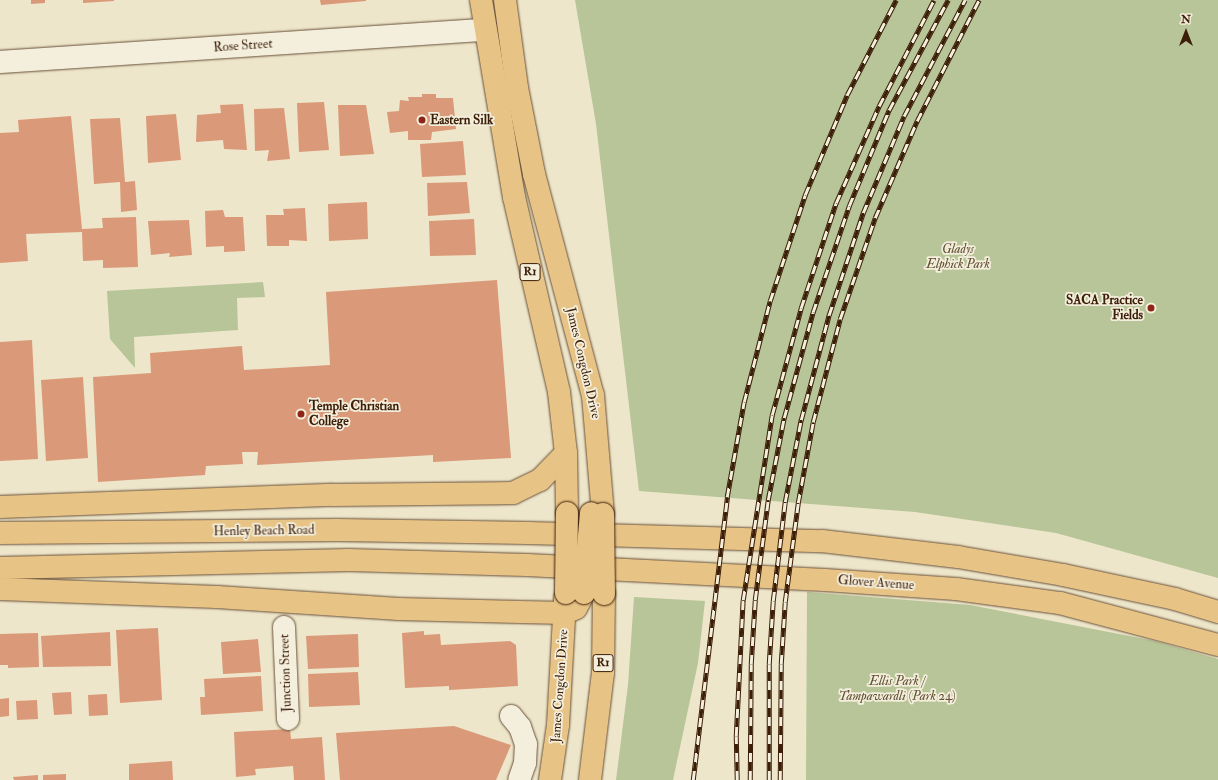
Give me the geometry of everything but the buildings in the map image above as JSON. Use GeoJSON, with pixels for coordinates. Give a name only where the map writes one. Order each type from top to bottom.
{"type":"FeatureCollection","features":[{"type":"Feature","properties":{"kind":"main road","name":"James Congdon Drive"},"geometry":{"type":"LineString","coordinates":[[481,0],[523,243],[559,392],[566,453],[567,513],[580,598],[603,674],[598,732],[590,780]]}},
{"type":"Feature","properties":{"kind":"main road","name":"James Congdon Drive"},"geometry":{"type":"LineString","coordinates":[[505,0],[508,28],[534,174],[586,365],[598,437],[597,514],[580,598],[550,780]]}},
{"type":"Feature","properties":{"kind":"main road"},"geometry":{"type":"LineString","coordinates":[[486,30],[508,28]]}},
{"type":"Feature","properties":{"kind":"main road"},"geometry":{"type":"LineString","coordinates":[[0,507],[333,495],[513,493],[540,480],[566,453]]}},
{"type":"Feature","properties":{"kind":"main road","name":"Henley Beach Road"},"geometry":{"type":"LineString","coordinates":[[0,533],[329,530],[528,533],[822,541],[950,556],[1063,575],[1175,599],[1218,612]]}},
{"type":"Feature","properties":{"kind":"main road","name":"Glover Avenue"},"geometry":{"type":"LineString","coordinates":[[0,568],[349,560],[527,565],[956,588],[1060,603],[1218,645]]}},
{"type":"Feature","properties":{"kind":"main road"},"geometry":{"type":"LineString","coordinates":[[0,589],[217,597],[399,609],[580,598]]}},
{"type":"Feature","properties":{"kind":"main road"},"geometry":{"type":"LineString","coordinates":[[580,780],[598,732]]}},
{"type":"Feature","properties":{"kind":"street","name":"Rose Street"},"geometry":{"type":"LineString","coordinates":[[0,62],[486,30]]}},
{"type":"Feature","properties":{"kind":"street","name":"Junction Street"},"geometry":{"type":"LineString","coordinates":[[284,627],[288,719]]}},
{"type":"Feature","properties":{"kind":"street"},"geometry":{"type":"LineString","coordinates":[[511,716],[520,727],[526,744],[525,763],[519,780]]}},
{"type":"Feature","properties":{"kind":"green space","name":"Gladys Elphick Park"},"geometry":{"type":"Polygon","coordinates":[[[575,0],[1218,0],[1218,578],[1056,533],[915,512],[639,491],[596,124],[575,0]]]}},
{"type":"Feature","properties":{"kind":"green space"},"geometry":{"type":"Polygon","coordinates":[[[263,282],[265,297],[237,298],[238,330],[134,337],[135,368],[110,339],[107,291],[263,282]]]}},
{"type":"Feature","properties":{"kind":"green space","name":"Ellis Park / Tampawardli (Park 24)"},"geometry":{"type":"Polygon","coordinates":[[[807,592],[970,605],[1155,641],[1218,659],[1218,780],[806,780],[807,592]]]}},
{"type":"Feature","properties":{"kind":"green space"},"geometry":{"type":"Polygon","coordinates":[[[634,597],[705,601],[698,663],[673,780],[616,780],[628,685],[634,597]]]}},
{"type":"Feature","properties":{"kind":"railway"},"geometry":{"type":"LineString","coordinates":[[693,780],[727,497],[744,402],[770,301],[805,195],[847,95],[896,0]]}},
{"type":"Feature","properties":{"kind":"railway"},"geometry":{"type":"LineString","coordinates":[[737,780],[736,736],[743,600],[772,415],[801,308],[836,203],[879,106],[934,0]]}},
{"type":"Feature","properties":{"kind":"railway"},"geometry":{"type":"LineString","coordinates":[[750,780],[751,664],[755,600],[768,500],[784,418],[813,312],[849,206],[889,110],[948,0]]}},
{"type":"Feature","properties":{"kind":"railway"},"geometry":{"type":"LineString","coordinates":[[769,780],[769,664],[773,601],[785,502],[801,420],[829,315],[863,213],[904,116],[965,0]]}},
{"type":"Feature","properties":{"kind":"railway"},"geometry":{"type":"LineString","coordinates":[[780,780],[781,664],[785,602],[798,503],[813,422],[840,319],[875,218],[917,121],[979,0]]}},
{"type":"Feature","properties":{"kind":"place","name":"Eastern Silk"},"geometry":{"type":"Point","coordinates":[422,120]}},
{"type":"Feature","properties":{"kind":"place","name":"SACA Practice Fields"},"geometry":{"type":"Point","coordinates":[1151,308]}},
{"type":"Feature","properties":{"kind":"place","name":"Temple Christian College"},"geometry":{"type":"Point","coordinates":[301,414]}}]}
